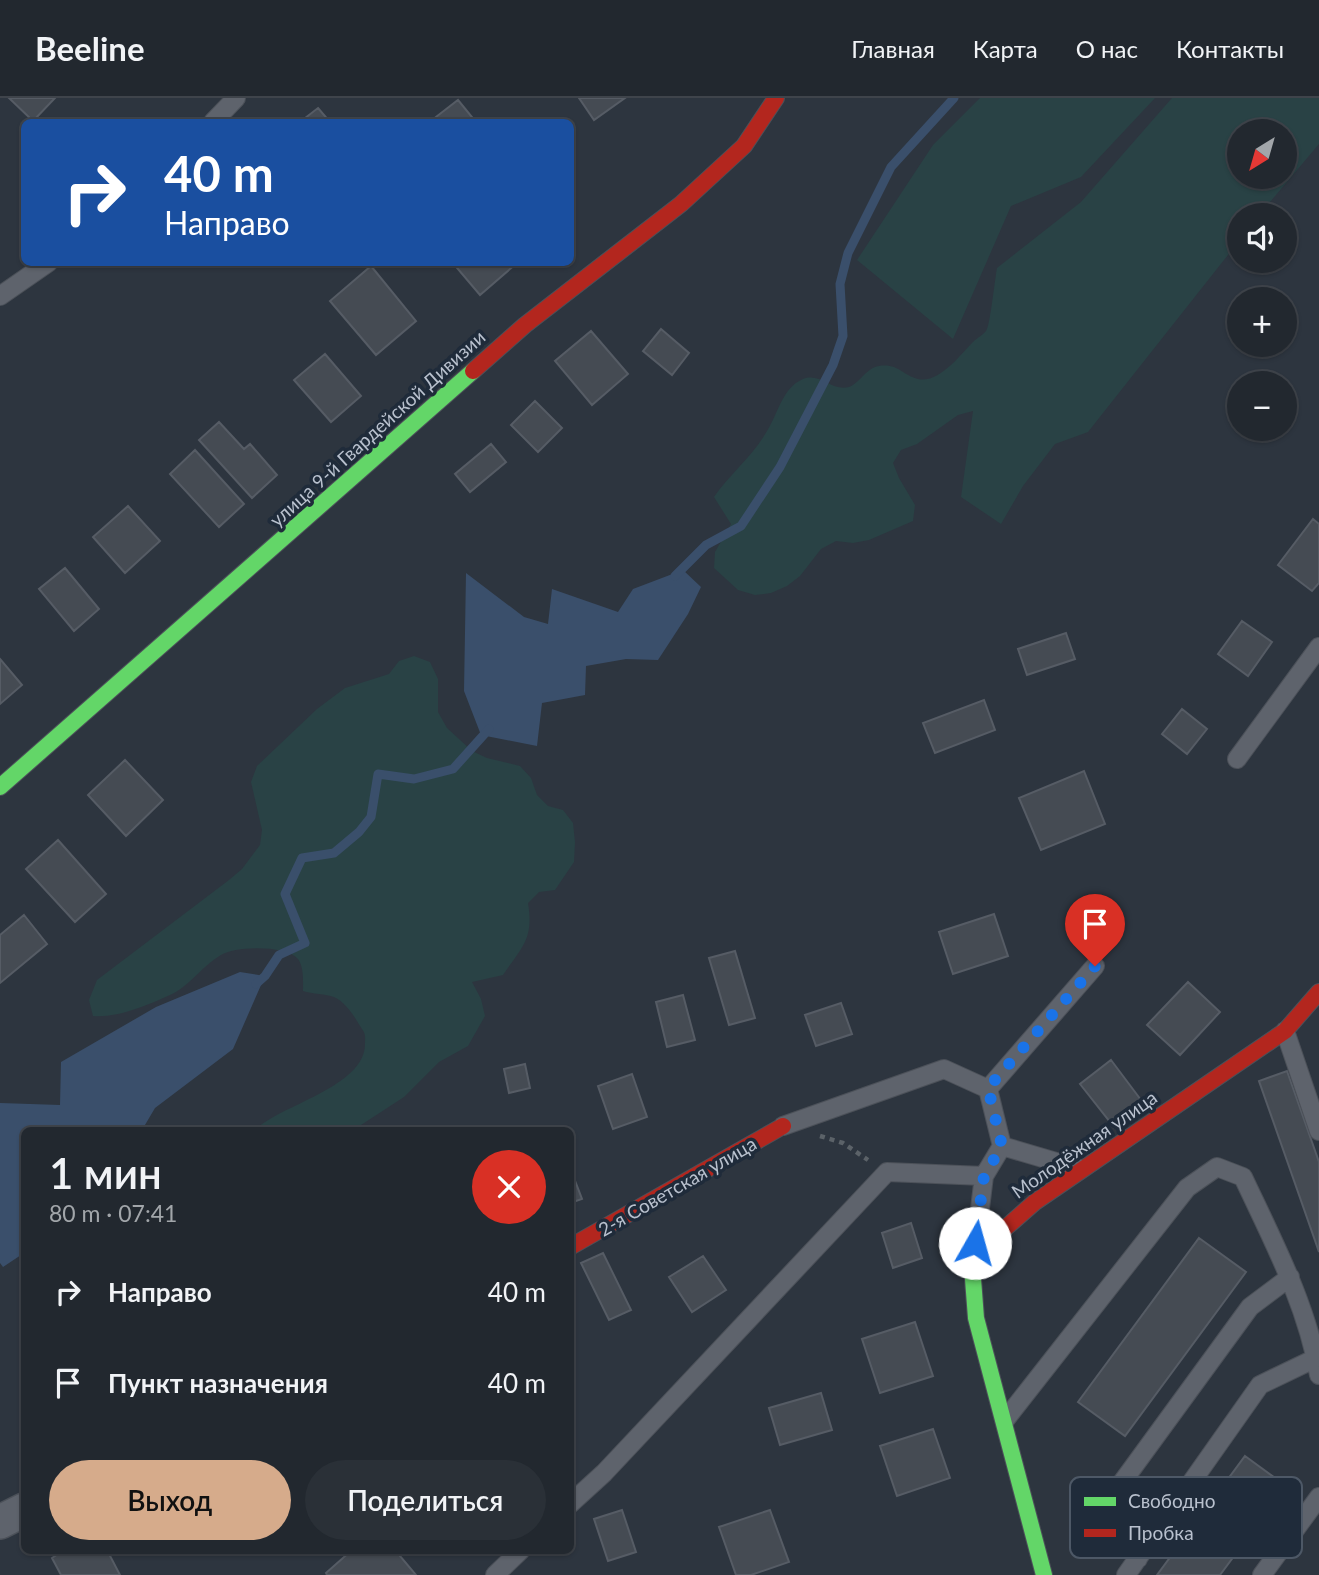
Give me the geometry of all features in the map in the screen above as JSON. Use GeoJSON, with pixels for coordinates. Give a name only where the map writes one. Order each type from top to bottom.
{"type":"FeatureCollection","features":[{"type":"Feature","properties":{"kind":"street","name":"улица 9-й Гвардейской Дивизии"},"geometry":{"type":"LineString","coordinates":[[0,787],[525,325],[681,204],[744,146],[776,98]]}},
{"type":"Feature","properties":{"kind":"street","name":"Молодёжная улица"},"geometry":{"type":"LineString","coordinates":[[972,1266],[989,1241],[1035,1202],[1285,1031],[1319,992]]}},
{"type":"Feature","properties":{"kind":"street","name":"2-я Советская улица"},"geometry":{"type":"LineString","coordinates":[[574,1245],[783,1126]]}},
{"type":"Feature","properties":{"kind":"street"},"geometry":{"type":"LineString","coordinates":[[972,1266],[976,1318],[1044,1575]]}},
{"type":"Feature","properties":{"kind":"street"},"geometry":{"type":"LineString","coordinates":[[0,1522],[21,1512]]}},
{"type":"Feature","properties":{"kind":"lane"},"geometry":{"type":"LineString","coordinates":[[216,119],[236,98]]}},
{"type":"Feature","properties":{"kind":"lane"},"geometry":{"type":"LineString","coordinates":[[0,296],[43,266]]}},
{"type":"Feature","properties":{"kind":"lane"},"geometry":{"type":"LineString","coordinates":[[1237,759],[1319,647]]}},
{"type":"Feature","properties":{"kind":"lane"},"geometry":{"type":"LineString","coordinates":[[988,1088],[1095,966]]}},
{"type":"Feature","properties":{"kind":"lane"},"geometry":{"type":"LineString","coordinates":[[1285,1031],[1319,1131]]}},
{"type":"Feature","properties":{"kind":"lane"},"geometry":{"type":"LineString","coordinates":[[783,1126],[944,1069],[988,1088]]}},
{"type":"Feature","properties":{"kind":"lane"},"geometry":{"type":"LineString","coordinates":[[972,1266],[984,1176],[1002,1146],[988,1088]]}},
{"type":"Feature","properties":{"kind":"lane"},"geometry":{"type":"LineString","coordinates":[[1002,1146],[1080,1169]]}},
{"type":"Feature","properties":{"kind":"lane"},"geometry":{"type":"LineString","coordinates":[[1003,1423],[1187,1188],[1217,1167],[1244,1177],[1290,1278],[1318,1366],[1260,1385],[1195,1477]]}},
{"type":"Feature","properties":{"kind":"lane"},"geometry":{"type":"LineString","coordinates":[[574,1500],[604,1473],[887,1172],[984,1176]]}},
{"type":"Feature","properties":{"kind":"lane"},"geometry":{"type":"LineString","coordinates":[[1126,1477],[1250,1307],[1290,1278]]}},
{"type":"Feature","properties":{"kind":"lane"},"geometry":{"type":"LineString","coordinates":[[1302,1520],[1319,1497]]}},
{"type":"Feature","properties":{"kind":"lane"},"geometry":{"type":"LineString","coordinates":[[495,1575],[517,1554]]}},
{"type":"Feature","properties":{"kind":"lane"},"geometry":{"type":"LineString","coordinates":[[1262,1575],[1274,1558]]}},
{"type":"Feature","properties":{"kind":"lane"},"geometry":{"type":"LineString","coordinates":[[1126,1575],[1138,1559]]}},
{"type":"Feature","properties":{"kind":"path"},"geometry":{"type":"LineString","coordinates":[[783,1126],[843,1143],[887,1172]]}},
{"type":"Feature","properties":{"kind":"green space"},"geometry":{"type":"Polygon","coordinates":[[[980,98],[1155,98],[1081,177],[1011,206],[953,339],[857,260],[933,145],[980,98]]]}},
{"type":"Feature","properties":{"kind":"green space"},"geometry":{"type":"Polygon","coordinates":[[[1172,98],[1319,98],[1319,144],[1297,170],[1297,119],[1227,119],[1227,189],[1281,189],[1269,203],[1227,203],[1227,256],[1088,432],[1055,444],[1023,486],[1001,524],[961,497],[973,411],[958,415],[917,444],[901,450],[893,463],[915,505],[913,521],[869,540],[853,543],[836,541],[821,549],[800,576],[771,593],[755,595],[738,590],[714,568],[715,552],[731,524],[714,497],[761,440],[790,389],[796,383],[809,378],[837,387],[849,387],[879,366],[895,368],[918,379],[934,377],[941,373],[988,328],[997,268],[1081,202],[1172,98]]]}},
{"type":"Feature","properties":{"kind":"green space"},"geometry":{"type":"Polygon","coordinates":[[[414,656],[430,662],[438,679],[438,712],[447,728],[472,751],[487,758],[520,766],[531,778],[537,795],[548,806],[563,810],[573,823],[574,862],[555,890],[539,892],[528,903],[528,934],[503,975],[472,982],[481,999],[485,1016],[468,1046],[439,1062],[404,1097],[361,1125],[259,1127],[337,1084],[361,1059],[365,1044],[363,1031],[343,1003],[331,996],[303,991],[300,962],[292,954],[261,948],[228,952],[214,960],[177,991],[152,1003],[112,1015],[93,1016],[89,1000],[97,980],[229,880],[242,869],[260,845],[262,830],[251,782],[257,766],[317,709],[345,688],[389,674],[399,661],[414,656]]]}},
{"type":"Feature","properties":{"kind":"water"},"geometry":{"type":"Polygon","coordinates":[[[683,570],[701,587],[688,614],[658,660],[626,659],[586,666],[585,695],[542,703],[537,746],[481,735],[464,691],[466,573],[524,617],[548,624],[552,589],[618,612],[633,589],[683,570]]]}},
{"type":"Feature","properties":{"kind":"water"},"geometry":{"type":"Polygon","coordinates":[[[240,972],[265,976],[233,1049],[155,1108],[144,1127],[21,1127],[21,1255],[3,1267],[0,1263],[0,1103],[60,1105],[61,1062],[156,1007],[240,972]]]}},
{"type":"Feature","properties":{"kind":"building"},"geometry":{"type":"Polygon","coordinates":[[[9,98],[55,98],[35,119],[31,119],[9,98]]]}},
{"type":"Feature","properties":{"kind":"building"},"geometry":{"type":"Polygon","coordinates":[[[579,98],[625,98],[594,120],[579,98]]]}},
{"type":"Feature","properties":{"kind":"building"},"geometry":{"type":"Polygon","coordinates":[[[458,100],[474,119],[433,119],[458,100]]]}},
{"type":"Feature","properties":{"kind":"building"},"geometry":{"type":"Polygon","coordinates":[[[318,108],[327,119],[304,119],[318,108]]]}},
{"type":"Feature","properties":{"kind":"building"},"geometry":{"type":"Polygon","coordinates":[[[371,266],[416,321],[376,355],[330,301],[371,266]]]}},
{"type":"Feature","properties":{"kind":"building"},"geometry":{"type":"Polygon","coordinates":[[[455,266],[514,266],[480,295],[455,266]]]}},
{"type":"Feature","properties":{"kind":"building"},"geometry":{"type":"Polygon","coordinates":[[[661,329],[689,353],[672,375],[643,351],[661,329]]]}},
{"type":"Feature","properties":{"kind":"building"},"geometry":{"type":"Polygon","coordinates":[[[591,331],[628,374],[592,405],[555,361],[591,331]]]}},
{"type":"Feature","properties":{"kind":"building"},"geometry":{"type":"Polygon","coordinates":[[[325,354],[361,396],[331,422],[294,380],[325,354]]]}},
{"type":"Feature","properties":{"kind":"building"},"geometry":{"type":"Polygon","coordinates":[[[535,401],[562,428],[538,452],[511,425],[535,401]]]}},
{"type":"Feature","properties":{"kind":"building"},"geometry":{"type":"Polygon","coordinates":[[[219,422],[244,449],[250,444],[277,475],[252,498],[199,440],[219,422]]]}},
{"type":"Feature","properties":{"kind":"building"},"geometry":{"type":"Polygon","coordinates":[[[491,444],[506,462],[470,492],[455,474],[491,444]]]}},
{"type":"Feature","properties":{"kind":"building"},"geometry":{"type":"Polygon","coordinates":[[[195,450],[244,504],[219,527],[170,474],[195,450]]]}},
{"type":"Feature","properties":{"kind":"building"},"geometry":{"type":"Polygon","coordinates":[[[128,506],[160,541],[125,573],[93,537],[128,506]]]}},
{"type":"Feature","properties":{"kind":"building"},"geometry":{"type":"Polygon","coordinates":[[[1313,519],[1319,524],[1319,583],[1312,591],[1278,565],[1313,519]]]}},
{"type":"Feature","properties":{"kind":"building"},"geometry":{"type":"Polygon","coordinates":[[[65,568],[99,609],[74,631],[39,589],[65,568]]]}},
{"type":"Feature","properties":{"kind":"building"},"geometry":{"type":"Polygon","coordinates":[[[1242,621],[1272,642],[1248,676],[1218,654],[1242,621]]]}},
{"type":"Feature","properties":{"kind":"building"},"geometry":{"type":"Polygon","coordinates":[[[1066,633],[1075,659],[1027,675],[1018,649],[1066,633]]]}},
{"type":"Feature","properties":{"kind":"building"},"geometry":{"type":"Polygon","coordinates":[[[0,659],[22,685],[0,704],[0,659]]]}},
{"type":"Feature","properties":{"kind":"building"},"geometry":{"type":"Polygon","coordinates":[[[984,700],[995,730],[935,753],[923,723],[984,700]]]}},
{"type":"Feature","properties":{"kind":"building"},"geometry":{"type":"Polygon","coordinates":[[[1182,709],[1207,729],[1187,754],[1162,734],[1182,709]]]}},
{"type":"Feature","properties":{"kind":"building"},"geometry":{"type":"Polygon","coordinates":[[[125,760],[163,800],[126,836],[88,795],[125,760]]]}},
{"type":"Feature","properties":{"kind":"building"},"geometry":{"type":"Polygon","coordinates":[[[1084,771],[1105,824],[1041,850],[1019,798],[1084,771]]]}},
{"type":"Feature","properties":{"kind":"building"},"geometry":{"type":"Polygon","coordinates":[[[58,840],[106,894],[75,922],[26,869],[58,840]]]}},
{"type":"Feature","properties":{"kind":"building"},"geometry":{"type":"Polygon","coordinates":[[[994,914],[1008,956],[953,974],[939,932],[994,914]]]}},
{"type":"Feature","properties":{"kind":"building"},"geometry":{"type":"Polygon","coordinates":[[[24,915],[47,944],[0,983],[0,935],[24,915]]]}},
{"type":"Feature","properties":{"kind":"building"},"geometry":{"type":"Polygon","coordinates":[[[735,951],[755,1018],[729,1025],[709,958],[735,951]]]}},
{"type":"Feature","properties":{"kind":"building"},"geometry":{"type":"Polygon","coordinates":[[[1188,982],[1220,1012],[1180,1055],[1147,1025],[1188,982]]]}},
{"type":"Feature","properties":{"kind":"building"},"geometry":{"type":"Polygon","coordinates":[[[683,995],[695,1040],[667,1047],[656,1002],[683,995]]]}},
{"type":"Feature","properties":{"kind":"building"},"geometry":{"type":"Polygon","coordinates":[[[841,1003],[852,1034],[816,1046],[805,1015],[841,1003]]]}},
{"type":"Feature","properties":{"kind":"building"},"geometry":{"type":"Polygon","coordinates":[[[1111,1060],[1144,1104],[1114,1127],[1080,1084],[1111,1060]]]}},
{"type":"Feature","properties":{"kind":"building"},"geometry":{"type":"Polygon","coordinates":[[[525,1064],[530,1088],[509,1093],[504,1069],[525,1064]]]}},
{"type":"Feature","properties":{"kind":"building"},"geometry":{"type":"Polygon","coordinates":[[[1287,1071],[1319,1162],[1319,1252],[1259,1081],[1287,1071]]]}},
{"type":"Feature","properties":{"kind":"building"},"geometry":{"type":"Polygon","coordinates":[[[632,1074],[647,1117],[613,1129],[598,1086],[632,1074]]]}},
{"type":"Feature","properties":{"kind":"building"},"geometry":{"type":"Polygon","coordinates":[[[574,1178],[582,1199],[574,1202],[574,1178]]]}},
{"type":"Feature","properties":{"kind":"building"},"geometry":{"type":"Polygon","coordinates":[[[911,1223],[922,1258],[893,1268],[882,1233],[911,1223]]]}},
{"type":"Feature","properties":{"kind":"building"},"geometry":{"type":"Polygon","coordinates":[[[1199,1238],[1246,1272],[1125,1436],[1078,1402],[1199,1238]]]}},
{"type":"Feature","properties":{"kind":"building"},"geometry":{"type":"Polygon","coordinates":[[[603,1253],[631,1310],[609,1320],[581,1263],[603,1253]]]}},
{"type":"Feature","properties":{"kind":"building"},"geometry":{"type":"Polygon","coordinates":[[[703,1256],[726,1290],[692,1312],[669,1277],[703,1256]]]}},
{"type":"Feature","properties":{"kind":"building"},"geometry":{"type":"Polygon","coordinates":[[[915,1322],[933,1376],[880,1393],[862,1339],[915,1322]]]}},
{"type":"Feature","properties":{"kind":"building"},"geometry":{"type":"Polygon","coordinates":[[[821,1393],[832,1430],[780,1445],[769,1408],[821,1393]]]}},
{"type":"Feature","properties":{"kind":"building"},"geometry":{"type":"Polygon","coordinates":[[[933,1429],[950,1478],[897,1496],[880,1446],[933,1429]]]}},
{"type":"Feature","properties":{"kind":"building"},"geometry":{"type":"Polygon","coordinates":[[[1245,1456],[1274,1477],[1229,1477],[1245,1456]]]}},
{"type":"Feature","properties":{"kind":"building"},"geometry":{"type":"Polygon","coordinates":[[[622,1510],[636,1552],[608,1561],[594,1519],[622,1510]]]}},
{"type":"Feature","properties":{"kind":"building"},"geometry":{"type":"Polygon","coordinates":[[[770,1510],[789,1562],[751,1575],[736,1575],[719,1527],[770,1510]]]}},
{"type":"Feature","properties":{"kind":"building"},"geometry":{"type":"Polygon","coordinates":[[[58,1554],[109,1554],[120,1575],[61,1575],[52,1558],[58,1554]]]}},
{"type":"Feature","properties":{"kind":"building"},"geometry":{"type":"Polygon","coordinates":[[[347,1554],[398,1554],[416,1575],[327,1575],[326,1573],[347,1554]]]}},
{"type":"Feature","properties":{"kind":"building"},"geometry":{"type":"Polygon","coordinates":[[[1170,1558],[1233,1558],[1220,1575],[1157,1575],[1170,1558]]]}},
{"type":"Feature","properties":{"kind":"waterway"},"geometry":{"type":"LineString","coordinates":[[675,576],[706,545],[741,526],[780,467],[833,365],[843,336],[840,284],[848,253],[891,167],[954,98]]}},
{"type":"Feature","properties":{"kind":"waterway"},"geometry":{"type":"LineString","coordinates":[[256,984],[279,955],[305,943],[285,894],[302,858],[334,853],[359,832],[371,817],[378,774],[414,779],[453,769],[489,729]]}},
{"type":"Feature","properties":{"kind":"traffic: fast"},"geometry":{"type":"LineString","coordinates":[[0,787],[473,371]]}},
{"type":"Feature","properties":{"kind":"traffic: fast"},"geometry":{"type":"LineString","coordinates":[[986,1245],[972,1266],[976,1318],[1044,1575]]}},
{"type":"Feature","properties":{"kind":"traffic: jam"},"geometry":{"type":"LineString","coordinates":[[473,371],[525,325],[681,204],[744,146],[776,98]]}},
{"type":"Feature","properties":{"kind":"traffic: jam"},"geometry":{"type":"LineString","coordinates":[[986,1245],[1035,1202],[1285,1031],[1319,992]]}},
{"type":"Feature","properties":{"kind":"traffic: jam"},"geometry":{"type":"LineString","coordinates":[[574,1245],[783,1126]]}},
{"type":"Feature","properties":{"kind":"route"},"geometry":{"type":"LineString","coordinates":[[975,1243],[984,1176],[1002,1146],[988,1088],[1095,966]]}}]}
